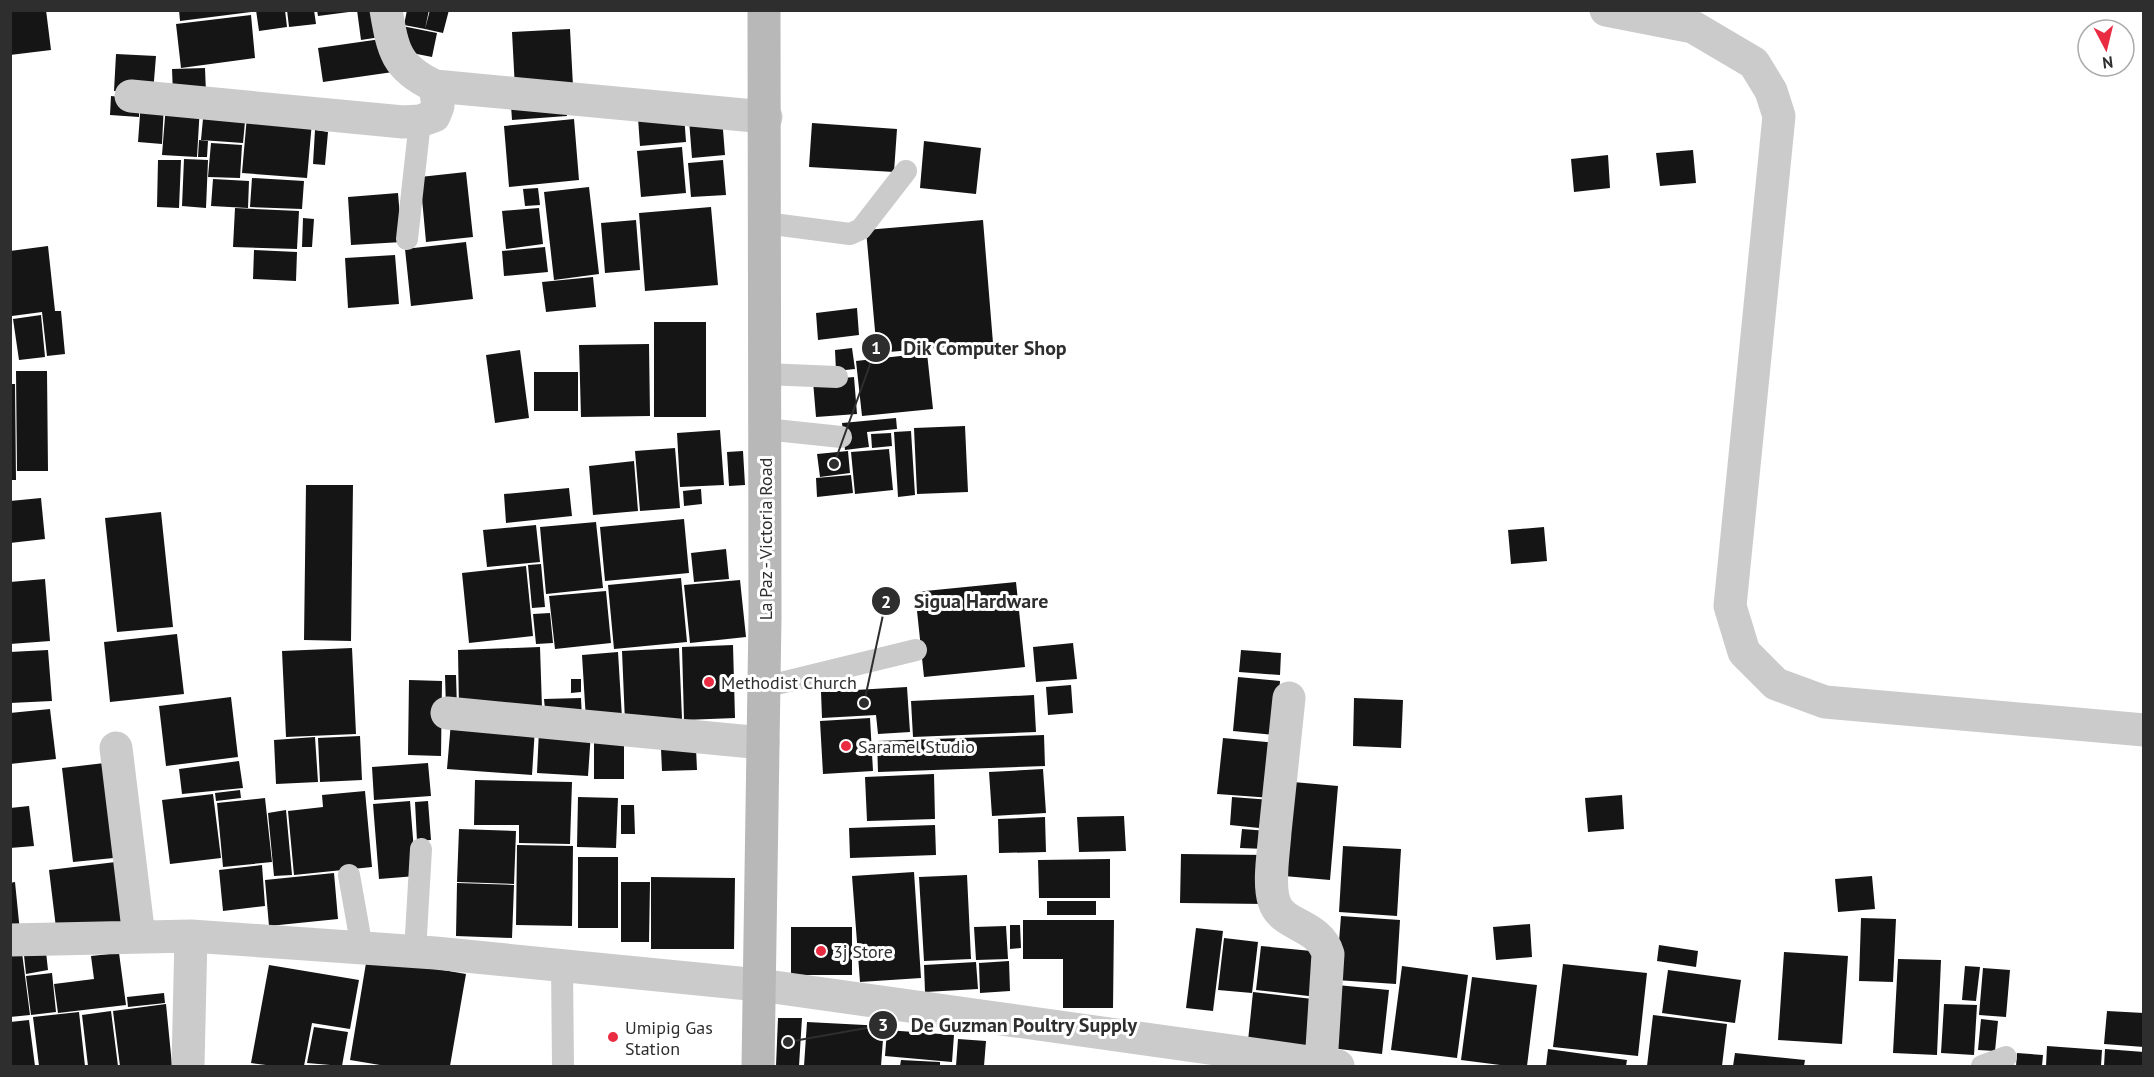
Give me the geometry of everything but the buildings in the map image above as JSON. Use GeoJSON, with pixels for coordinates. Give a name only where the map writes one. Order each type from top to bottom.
{"type":"FeatureCollection","features":[{"type":"Feature","properties":{"kind":"main road","name":"La Paz - Victoria Road"},"geometry":{"type":"LineString","coordinates":[[758,1066],[764,687],[766,117],[764,10]]}},
{"type":"Feature","properties":{"kind":"street"},"geometry":{"type":"LineString","coordinates":[[386,10],[394,48],[402,64],[416,77],[435,86],[766,117]]}},
{"type":"Feature","properties":{"kind":"street"},"geometry":{"type":"LineString","coordinates":[[1606,10],[1693,27],[1754,63],[1772,91],[1779,116],[1730,606],[1744,652],[1776,684],[1825,702],[2144,730]]}},
{"type":"Feature","properties":{"kind":"street"},"geometry":{"type":"LineString","coordinates":[[130,96],[403,122],[420,121],[434,116],[438,106],[435,86]]}},
{"type":"Feature","properties":{"kind":"street"},"geometry":{"type":"LineString","coordinates":[[10,940],[191,936],[562,965],[759,985],[1326,1066],[1328,954],[1325,943],[1317,934],[1280,912],[1274,901],[1272,870],[1289,698]]}},
{"type":"Feature","properties":{"kind":"street"},"geometry":{"type":"LineString","coordinates":[[447,713],[763,743]]}},
{"type":"Feature","properties":{"kind":"street"},"geometry":{"type":"LineString","coordinates":[[116,748],[139,937]]}},
{"type":"Feature","properties":{"kind":"street"},"geometry":{"type":"LineString","coordinates":[[188,1066],[191,936]]}},
{"type":"Feature","properties":{"kind":"lane"},"geometry":{"type":"LineString","coordinates":[[407,239],[420,121]]}},
{"type":"Feature","properties":{"kind":"lane"},"geometry":{"type":"LineString","coordinates":[[765,223],[850,234],[861,229],[906,171]]}},
{"type":"Feature","properties":{"kind":"lane"},"geometry":{"type":"LineString","coordinates":[[765,374],[837,377]]}},
{"type":"Feature","properties":{"kind":"lane"},"geometry":{"type":"LineString","coordinates":[[765,429],[840,437]]}},
{"type":"Feature","properties":{"kind":"lane"},"geometry":{"type":"LineString","coordinates":[[764,687],[916,650]]}},
{"type":"Feature","properties":{"kind":"lane"},"geometry":{"type":"LineString","coordinates":[[415,952],[421,849]]}},
{"type":"Feature","properties":{"kind":"lane"},"geometry":{"type":"LineString","coordinates":[[349,875],[362,948]]}},
{"type":"Feature","properties":{"kind":"lane"},"geometry":{"type":"LineString","coordinates":[[562,965],[563,1066]]}},
{"type":"Feature","properties":{"kind":"lane"},"geometry":{"type":"LineString","coordinates":[[1982,1066],[2007,1057]]}},
{"type":"Feature","properties":{"kind":"place","name":"Dik Computer Shop"},"geometry":{"type":"Point","coordinates":[834,464]}},
{"type":"Feature","properties":{"kind":"place","name":"Methodist Church"},"geometry":{"type":"Point","coordinates":[709,682]}},
{"type":"Feature","properties":{"kind":"place","name":"Sigua Hardware"},"geometry":{"type":"Point","coordinates":[864,703]}},
{"type":"Feature","properties":{"kind":"place","name":"Saramel Studio"},"geometry":{"type":"Point","coordinates":[846,746]}},
{"type":"Feature","properties":{"kind":"place","name":"3j Store"},"geometry":{"type":"Point","coordinates":[821,951]}},
{"type":"Feature","properties":{"kind":"place","name":"Umipig Gas Station"},"geometry":{"type":"Point","coordinates":[613,1037]}},
{"type":"Feature","properties":{"kind":"place","name":"De Guzman Poultry Supply"},"geometry":{"type":"Point","coordinates":[788,1042]}}]}
